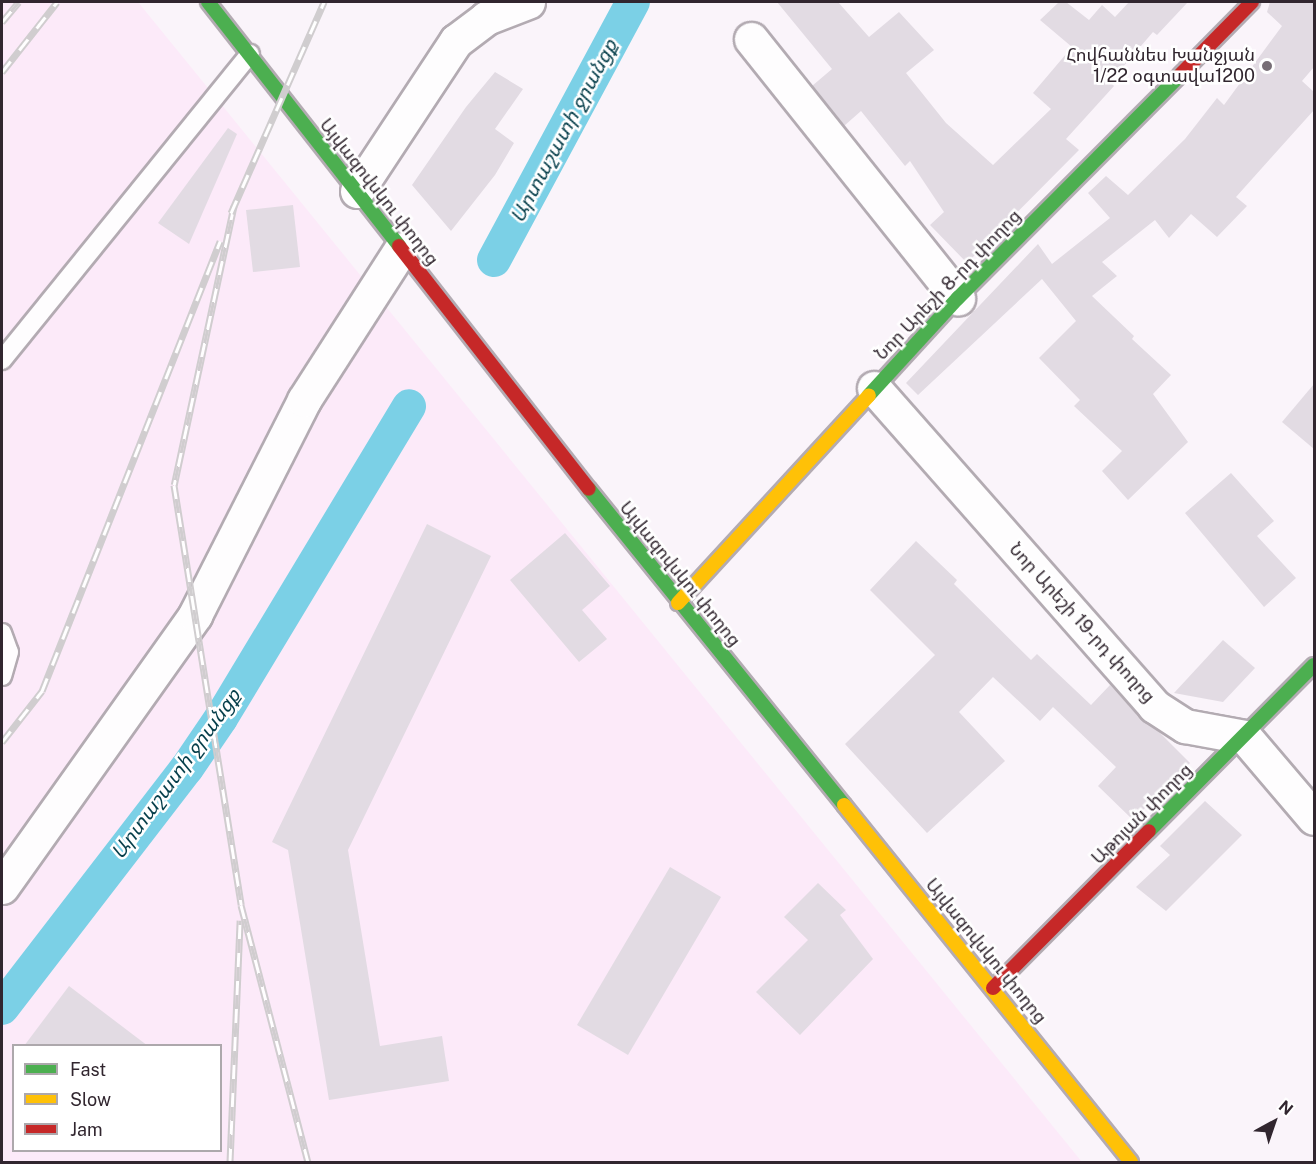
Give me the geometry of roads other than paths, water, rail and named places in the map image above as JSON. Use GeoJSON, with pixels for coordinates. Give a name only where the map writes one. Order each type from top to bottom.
{"type":"FeatureCollection","features":[{"type":"Feature","properties":{"kind":"main road","name":"Այվազովսկու փողոց"},"geometry":{"type":"LineString","coordinates":[[208,2],[678,603],[993,988],[1131,1162]]}},
{"type":"Feature","properties":{"kind":"main road","name":"Նոր Արեշի 8-րդ փողոց"},"geometry":{"type":"LineString","coordinates":[[678,603],[958,298],[1252,2]]}},
{"type":"Feature","properties":{"kind":"main road","name":"Աթոյան փողոց"},"geometry":{"type":"LineString","coordinates":[[993,988],[1245,737],[1314,665]]}},
{"type":"Feature","properties":{"kind":"street"},"geometry":{"type":"LineString","coordinates":[[357,191],[456,41],[486,18],[528,2]]}},
{"type":"Feature","properties":{"kind":"street"},"geometry":{"type":"LineString","coordinates":[[752,39],[958,298]]}},
{"type":"Feature","properties":{"kind":"street"},"geometry":{"type":"LineString","coordinates":[[2,887],[195,615],[304,400],[400,249]]}},
{"type":"Feature","properties":{"kind":"street","name":"Նոր Արեշի 19-րդ փողոց"},"geometry":{"type":"LineString","coordinates":[[874,388],[1154,706],[1185,726],[1245,737]]}},
{"type":"Feature","properties":{"kind":"street"},"geometry":{"type":"LineString","coordinates":[[1245,737],[1314,818]]}},
{"type":"Feature","properties":{"kind":"lane"},"geometry":{"type":"LineString","coordinates":[[2,360],[250,54]]}},
{"type":"Feature","properties":{"kind":"lane"},"geometry":{"type":"LineString","coordinates":[[2,633],[9,652],[2,676]]}},
{"type":"Feature","properties":{"kind":"waterway","name":"Արտաշատի ջրանցք"},"geometry":{"type":"LineString","coordinates":[[494,260],[633,2]]}},
{"type":"Feature","properties":{"kind":"waterway","name":"Արտաշատի ջրանցք"},"geometry":{"type":"LineString","coordinates":[[2,1008],[187,768],[221,718],[409,406]]}},
{"type":"Feature","properties":{"kind":"railway"},"geometry":{"type":"LineString","coordinates":[[2,22],[19,2]]}},
{"type":"Feature","properties":{"kind":"railway"},"geometry":{"type":"LineString","coordinates":[[2,72],[57,2]]}},
{"type":"Feature","properties":{"kind":"railway"},"geometry":{"type":"LineString","coordinates":[[231,213],[324,2]]}},
{"type":"Feature","properties":{"kind":"railway"},"geometry":{"type":"LineString","coordinates":[[234,206],[174,485],[241,905],[308,1162]]}},
{"type":"Feature","properties":{"kind":"railway"},"geometry":{"type":"LineString","coordinates":[[2,742],[42,691],[220,241]]}},
{"type":"Feature","properties":{"kind":"railway"},"geometry":{"type":"LineString","coordinates":[[230,1162],[240,920]]}},
{"type":"Feature","properties":{"kind":"place","name":"Հովհաննես Խանջյան 1/22 օգտավա1200"},"geometry":{"type":"Point","coordinates":[1267,66]}}]}
